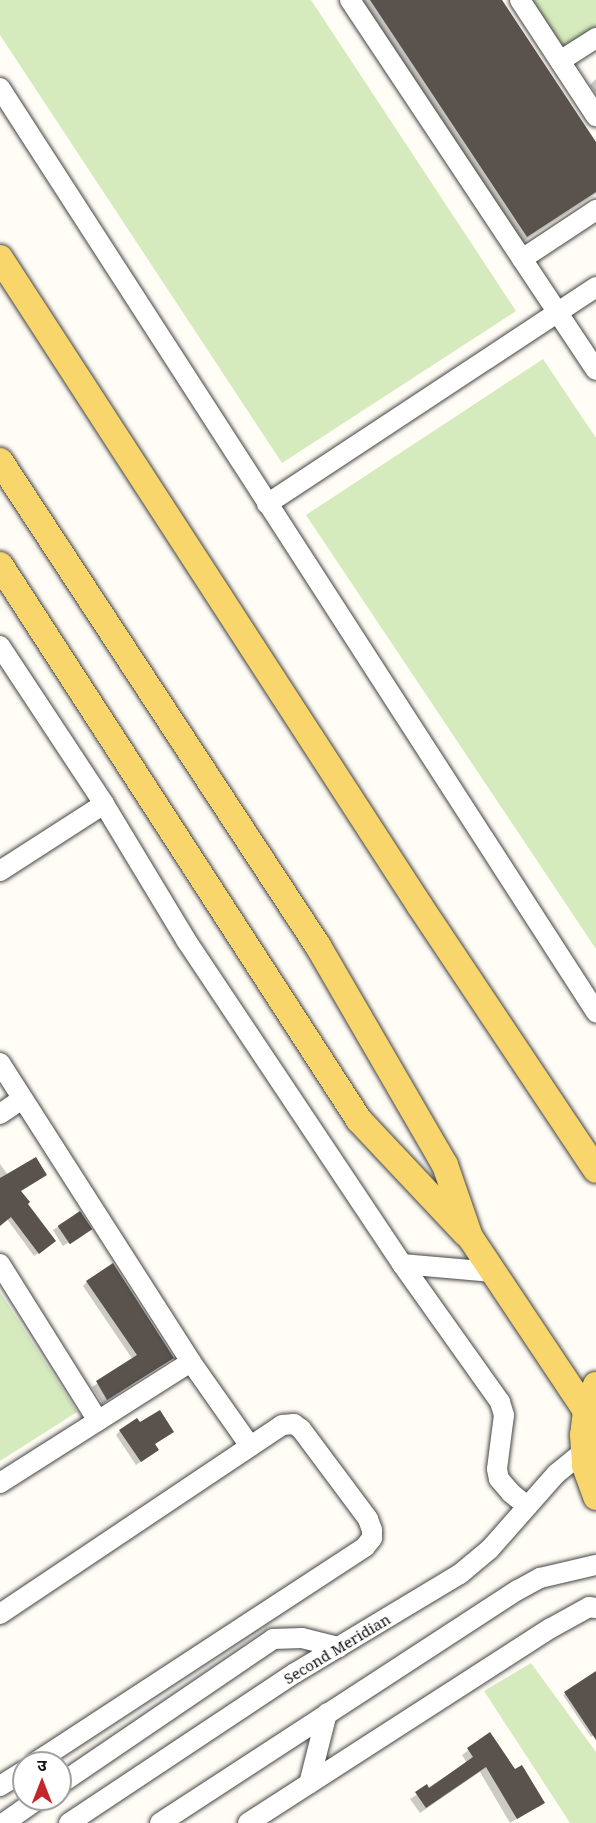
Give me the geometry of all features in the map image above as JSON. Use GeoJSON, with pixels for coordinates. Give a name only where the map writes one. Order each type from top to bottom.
{"type":"FeatureCollection","features":[{"type":"Feature","properties":{"kind":"main road"},"geometry":{"type":"LineString","coordinates":[[0,258],[420,906],[596,1170]]}},
{"type":"Feature","properties":{"kind":"main road"},"geometry":{"type":"LineString","coordinates":[[0,461],[318,946],[445,1165],[470,1237]]}},
{"type":"Feature","properties":{"kind":"main road"},"geometry":{"type":"LineString","coordinates":[[0,565],[359,1120],[470,1237],[586,1411]]}},
{"type":"Feature","properties":{"kind":"main road"},"geometry":{"type":"LineString","coordinates":[[596,1385],[586,1411],[584,1451],[585,1466],[596,1497]]}},
{"type":"Feature","properties":{"kind":"street"},"geometry":{"type":"LineString","coordinates":[[350,0],[596,370]]}},
{"type":"Feature","properties":{"kind":"street"},"geometry":{"type":"LineString","coordinates":[[520,0],[596,116]]}},
{"type":"Feature","properties":{"kind":"street"},"geometry":{"type":"LineString","coordinates":[[560,61],[596,38]]}},
{"type":"Feature","properties":{"kind":"street"},"geometry":{"type":"LineString","coordinates":[[0,88],[596,1012]]}},
{"type":"Feature","properties":{"kind":"street"},"geometry":{"type":"LineString","coordinates":[[522,259],[596,210]]}},
{"type":"Feature","properties":{"kind":"street"},"geometry":{"type":"LineString","coordinates":[[267,504],[596,287]]}},
{"type":"Feature","properties":{"kind":"street"},"geometry":{"type":"LineString","coordinates":[[0,646],[104,804],[186,940],[402,1264],[500,1402],[504,1415],[497,1469],[499,1479],[510,1493],[527,1506]]}},
{"type":"Feature","properties":{"kind":"street"},"geometry":{"type":"LineString","coordinates":[[0,871],[104,804]]}},
{"type":"Feature","properties":{"kind":"street"},"geometry":{"type":"LineString","coordinates":[[0,1063],[21,1100],[191,1362],[250,1446]]}},
{"type":"Feature","properties":{"kind":"street"},"geometry":{"type":"LineString","coordinates":[[0,1114],[21,1100]]}},
{"type":"Feature","properties":{"kind":"street"},"geometry":{"type":"LineString","coordinates":[[0,1264],[98,1421]]}},
{"type":"Feature","properties":{"kind":"street"},"geometry":{"type":"LineString","coordinates":[[402,1264],[493,1272]]}},
{"type":"Feature","properties":{"kind":"street"},"geometry":{"type":"LineString","coordinates":[[0,1483],[191,1362]]}},
{"type":"Feature","properties":{"kind":"street"},"geometry":{"type":"LineString","coordinates":[[0,1614],[282,1425],[294,1424],[301,1428],[368,1519],[372,1538],[365,1547],[54,1751]]}},
{"type":"Feature","properties":{"kind":"street","name":"Second Meridian"},"geometry":{"type":"LineString","coordinates":[[69,1823],[295,1673],[478,1561],[556,1474],[584,1451]]}},
{"type":"Feature","properties":{"kind":"street"},"geometry":{"type":"LineString","coordinates":[[160,1823],[518,1590],[540,1578],[596,1565]]}},
{"type":"Feature","properties":{"kind":"street"},"geometry":{"type":"LineString","coordinates":[[248,1823],[551,1628],[590,1607],[596,1608]]}},
{"type":"Feature","properties":{"kind":"street"},"geometry":{"type":"LineString","coordinates":[[72,1776],[273,1639],[302,1638],[339,1647]]}},
{"type":"Feature","properties":{"kind":"street"},"geometry":{"type":"LineString","coordinates":[[309,1784],[327,1713]]}},
{"type":"Feature","properties":{"kind":"street"},"geometry":{"type":"LineString","coordinates":[[4,1823],[21,1811]]}},
{"type":"Feature","properties":{"kind":"green space"},"geometry":{"type":"Polygon","coordinates":[[[0,0],[311,0],[516,311],[282,463],[0,35],[0,0]]]}},
{"type":"Feature","properties":{"kind":"green space"},"geometry":{"type":"Polygon","coordinates":[[[532,0],[596,0],[596,28],[563,49],[532,0]]]}},
{"type":"Feature","properties":{"kind":"green space"},"geometry":{"type":"Polygon","coordinates":[[[543,359],[596,438],[596,949],[306,515],[543,359]]]}},
{"type":"Feature","properties":{"kind":"green space"},"geometry":{"type":"Polygon","coordinates":[[[0,1292],[77,1412],[0,1461],[0,1292]]]}},
{"type":"Feature","properties":{"kind":"green space"},"geometry":{"type":"Polygon","coordinates":[[[531,1663],[596,1752],[596,1823],[570,1823],[484,1691],[531,1663]]]}},
{"type":"Feature","properties":{"kind":"building"},"geometry":{"type":"Polygon","coordinates":[[[370,0],[502,0],[596,142],[596,192],[527,237],[370,0]]]}},
{"type":"Feature","properties":{"kind":"building"},"geometry":{"type":"Polygon","coordinates":[[[36,1157],[47,1175],[21,1191],[56,1241],[39,1254],[11,1217],[0,1226],[0,1178],[36,1157]]]}},
{"type":"Feature","properties":{"kind":"building"},"geometry":{"type":"Polygon","coordinates":[[[80,1211],[92,1229],[70,1244],[58,1226],[80,1211]]]}},
{"type":"Feature","properties":{"kind":"building"},"geometry":{"type":"Polygon","coordinates":[[[113,1263],[174,1358],[107,1400],[96,1381],[137,1355],[86,1281],[113,1263]]]}},
{"type":"Feature","properties":{"kind":"building"},"geometry":{"type":"Polygon","coordinates":[[[160,1410],[174,1432],[155,1444],[159,1450],[141,1462],[119,1430],[137,1418],[140,1422],[160,1410]]]}},
{"type":"Feature","properties":{"kind":"building"},"geometry":{"type":"Polygon","coordinates":[[[596,1671],[596,1740],[564,1692],[596,1671]]]}},
{"type":"Feature","properties":{"kind":"building"},"geometry":{"type":"Polygon","coordinates":[[[490,1732],[515,1769],[522,1765],[545,1803],[517,1819],[486,1767],[426,1808],[415,1792],[427,1784],[429,1788],[473,1757],[467,1748],[490,1732]]]}}]}
